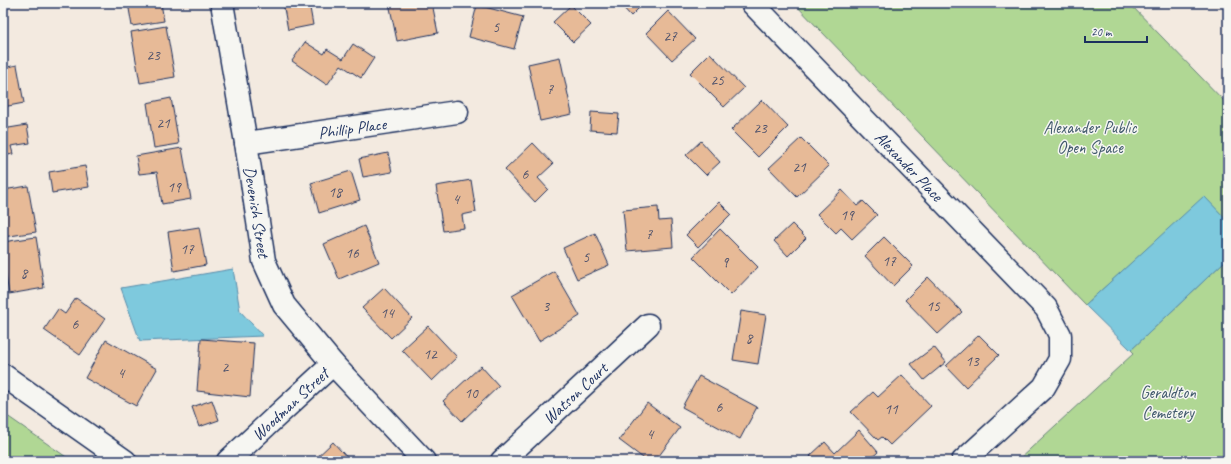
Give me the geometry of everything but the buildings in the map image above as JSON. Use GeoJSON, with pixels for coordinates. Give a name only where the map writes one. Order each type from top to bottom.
{"type":"FeatureCollection","features":[{"type":"Feature","properties":{"kind":"street","name":"Devenish Street"},"geometry":{"type":"LineString","coordinates":[[222,3],[264,261],[284,305],[333,364],[424,461]]}},
{"type":"Feature","properties":{"kind":"street","name":"Alexander Place"},"geometry":{"type":"LineString","coordinates":[[752,3],[1046,308],[1060,335],[1060,359],[1044,387],[963,461]]}},
{"type":"Feature","properties":{"kind":"street","name":"Phillip Place"},"geometry":{"type":"LineString","coordinates":[[246,143],[457,112]]}},
{"type":"Feature","properties":{"kind":"street","name":"Watson Court"},"geometry":{"type":"LineString","coordinates":[[502,461],[648,325]]}},
{"type":"Feature","properties":{"kind":"street","name":"Woodman Street"},"geometry":{"type":"LineString","coordinates":[[228,461],[333,364]]}},
{"type":"Feature","properties":{"kind":"street"},"geometry":{"type":"LineString","coordinates":[[3,374],[125,461]]}},
{"type":"Feature","properties":{"kind":"green space","name":"Alexander Public Open Space"},"geometry":{"type":"Polygon","coordinates":[[[794,3],[1129,3],[1228,105],[1228,221],[1204,197],[1085,305],[794,3]]]}},
{"type":"Feature","properties":{"kind":"green space","name":"Geraldton Cemetery"},"geometry":{"type":"Polygon","coordinates":[[[1228,258],[1228,461],[1017,461],[1134,353],[1131,350],[1228,258]]]}},
{"type":"Feature","properties":{"kind":"green space"},"geometry":{"type":"Polygon","coordinates":[[[3,413],[72,461],[3,461],[3,413]]]}},
{"type":"Feature","properties":{"kind":"water"},"geometry":{"type":"Polygon","coordinates":[[[1204,196],[1228,221],[1228,258],[1131,350],[1085,305],[1204,196]]]}},
{"type":"Feature","properties":{"kind":"water"},"geometry":{"type":"Polygon","coordinates":[[[233,269],[240,311],[263,336],[140,341],[121,288],[233,269]]]}}]}
